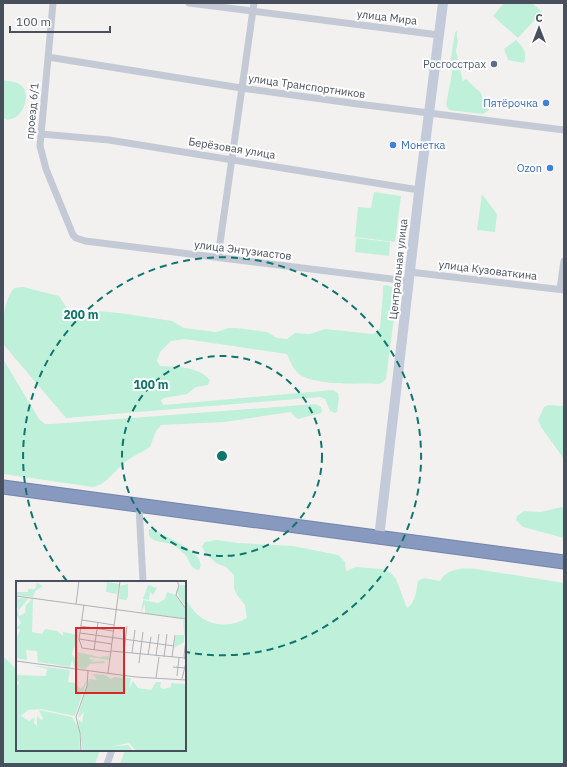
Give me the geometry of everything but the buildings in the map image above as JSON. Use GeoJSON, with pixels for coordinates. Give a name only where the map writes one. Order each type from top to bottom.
{"type":"FeatureCollection","features":[{"type":"Feature","properties":{"kind":"highway"},"geometry":{"type":"LineString","coordinates":[[3,487],[564,562]]}},
{"type":"Feature","properties":{"kind":"street","name":"проезд 6/1"},"geometry":{"type":"LineString","coordinates":[[53,3],[40,146],[43,161],[76,238]]}},
{"type":"Feature","properties":{"kind":"street","name":"улица Мира"},"geometry":{"type":"LineString","coordinates":[[190,3],[439,35]]}},
{"type":"Feature","properties":{"kind":"street"},"geometry":{"type":"LineString","coordinates":[[218,257],[254,3]]}},
{"type":"Feature","properties":{"kind":"street","name":"Центральная улица"},"geometry":{"type":"LineString","coordinates":[[379,538],[419,190],[443,3]]}},
{"type":"Feature","properties":{"kind":"street","name":"улица Транспортников"},"geometry":{"type":"LineString","coordinates":[[48,57],[241,88],[564,130]]}},
{"type":"Feature","properties":{"kind":"street","name":"Берёзовая улица"},"geometry":{"type":"LineString","coordinates":[[41,134],[109,140],[419,190]]}},
{"type":"Feature","properties":{"kind":"street","name":"улица Энтузиастов"},"geometry":{"type":"LineString","coordinates":[[76,238],[85,241],[218,257],[409,276]]}},
{"type":"Feature","properties":{"kind":"street"},"geometry":{"type":"LineString","coordinates":[[562,289],[564,261]]}},
{"type":"Feature","properties":{"kind":"street","name":"улица Кузоваткина"},"geometry":{"type":"LineString","coordinates":[[409,276],[562,289]]}},
{"type":"Feature","properties":{"kind":"street"},"geometry":{"type":"LineString","coordinates":[[139,506],[143,581]]}},
{"type":"Feature","properties":{"kind":"street"},"geometry":{"type":"LineString","coordinates":[[107,764],[112,751]]}},
{"type":"Feature","properties":{"kind":"green space"},"geometry":{"type":"Polygon","coordinates":[[[504,3],[532,3],[542,12],[518,38],[493,16],[504,3]]]}},
{"type":"Feature","properties":{"kind":"green space"},"geometry":{"type":"Polygon","coordinates":[[[457,31],[458,40],[456,51],[462,78],[463,81],[466,79],[481,93],[483,99],[489,106],[489,110],[483,114],[449,110],[446,105],[452,73],[450,64],[455,32],[457,31]]]}},
{"type":"Feature","properties":{"kind":"green space"},"geometry":{"type":"Polygon","coordinates":[[[516,40],[524,50],[524,63],[508,60],[504,49],[516,40]]]}},
{"type":"Feature","properties":{"kind":"green space"},"geometry":{"type":"Polygon","coordinates":[[[3,80],[21,85],[26,93],[25,103],[21,112],[18,116],[7,120],[3,117],[3,80]]]}},
{"type":"Feature","properties":{"kind":"green space"},"geometry":{"type":"Polygon","coordinates":[[[374,192],[401,196],[395,242],[355,237],[358,207],[371,208],[374,192]]]}},
{"type":"Feature","properties":{"kind":"green space"},"geometry":{"type":"Polygon","coordinates":[[[482,194],[497,214],[495,232],[477,230],[482,194]]]}},
{"type":"Feature","properties":{"kind":"green space"},"geometry":{"type":"Polygon","coordinates":[[[356,238],[390,242],[389,256],[355,252],[356,238]]]}},
{"type":"Feature","properties":{"kind":"green space"},"geometry":{"type":"Polygon","coordinates":[[[386,285],[392,287],[397,295],[386,379],[379,384],[329,383],[310,379],[297,372],[287,354],[185,339],[171,341],[160,352],[157,361],[160,366],[187,368],[200,372],[210,380],[208,385],[196,387],[187,394],[164,398],[161,400],[163,405],[333,390],[338,393],[339,398],[337,412],[335,413],[330,411],[325,399],[320,397],[66,418],[3,344],[5,307],[14,288],[23,287],[59,296],[68,313],[72,316],[82,317],[97,311],[120,313],[172,321],[184,328],[216,332],[229,328],[237,328],[267,332],[277,338],[287,339],[295,333],[310,334],[325,329],[373,334],[377,332],[380,328],[383,286],[386,285]]]}},
{"type":"Feature","properties":{"kind":"green space"},"geometry":{"type":"Polygon","coordinates":[[[3,359],[39,419],[45,424],[315,404],[321,407],[322,410],[321,413],[298,419],[290,412],[224,422],[161,425],[156,431],[150,447],[128,460],[103,483],[93,487],[3,474],[3,359]]]}},
{"type":"Feature","properties":{"kind":"green space"},"geometry":{"type":"Polygon","coordinates":[[[548,405],[564,406],[564,459],[541,427],[538,420],[544,407],[548,405]]]}},
{"type":"Feature","properties":{"kind":"green space"},"geometry":{"type":"Polygon","coordinates":[[[564,507],[564,538],[523,527],[516,520],[517,516],[524,511],[541,512],[564,507]]]}},
{"type":"Feature","properties":{"kind":"green space"},"geometry":{"type":"Polygon","coordinates":[[[149,529],[154,529],[192,552],[201,564],[199,570],[192,567],[186,556],[175,546],[151,538],[149,529]]]}},
{"type":"Feature","properties":{"kind":"green space"},"geometry":{"type":"Polygon","coordinates":[[[217,540],[237,543],[293,546],[338,555],[345,562],[346,571],[356,567],[382,569],[390,572],[396,579],[407,608],[414,599],[418,581],[424,578],[440,581],[451,571],[461,569],[476,569],[564,583],[564,764],[120,764],[125,751],[186,751],[186,600],[199,616],[205,620],[217,624],[235,623],[247,618],[245,605],[237,595],[234,588],[234,575],[226,567],[216,563],[205,553],[202,546],[205,542],[217,540]]]}},
{"type":"Feature","properties":{"kind":"green space"},"geometry":{"type":"Polygon","coordinates":[[[3,656],[16,669],[16,751],[100,751],[95,764],[3,764],[3,656]]]}},
{"type":"Feature","properties":{"kind":"place","name":"Росгосстрах"},"geometry":{"type":"Point","coordinates":[494,64]}},
{"type":"Feature","properties":{"kind":"place","name":"Пятёрочка"},"geometry":{"type":"Point","coordinates":[546,103]}},
{"type":"Feature","properties":{"kind":"place","name":"Монетка"},"geometry":{"type":"Point","coordinates":[393,145]}},
{"type":"Feature","properties":{"kind":"place","name":"Ozon"},"geometry":{"type":"Point","coordinates":[550,168]}}]}
